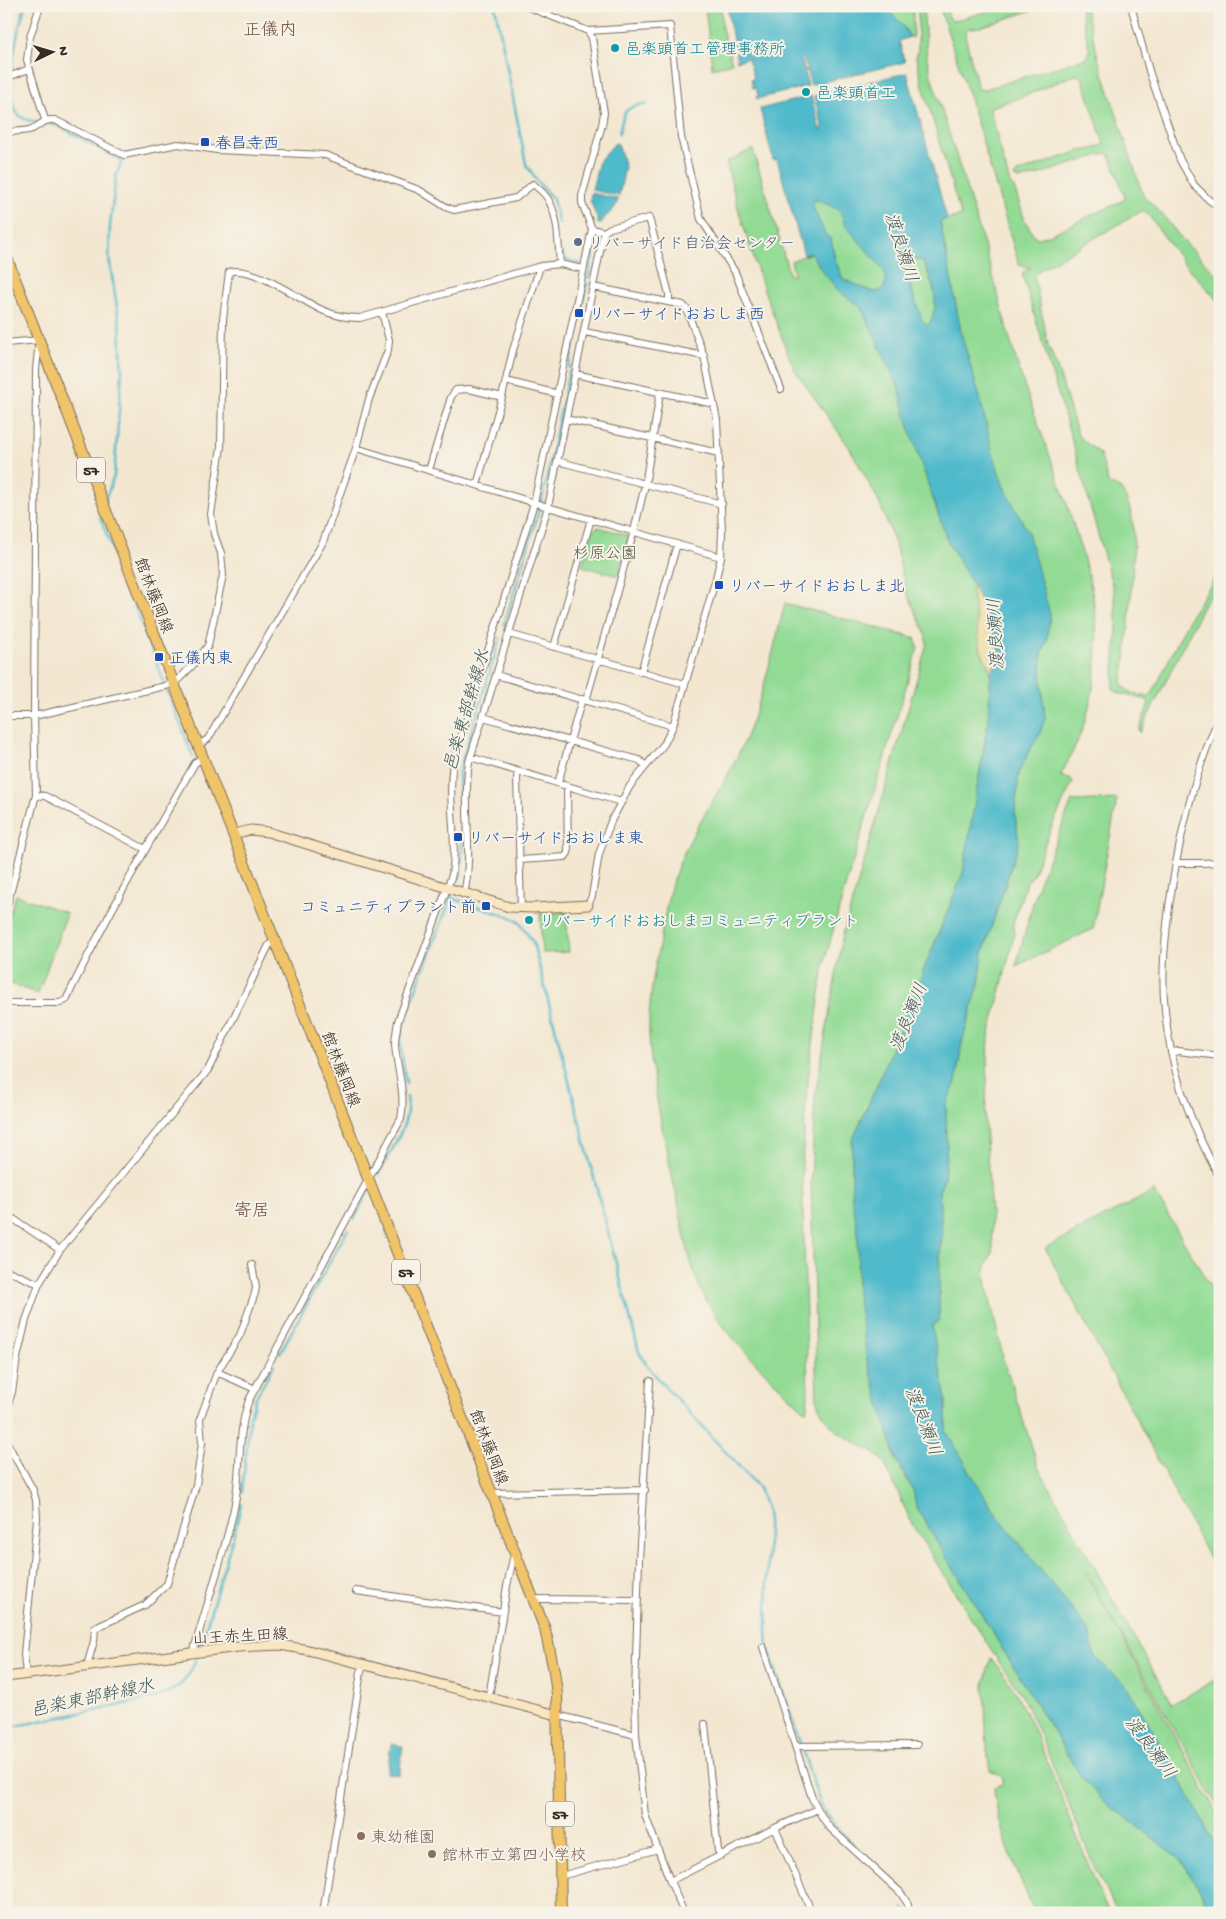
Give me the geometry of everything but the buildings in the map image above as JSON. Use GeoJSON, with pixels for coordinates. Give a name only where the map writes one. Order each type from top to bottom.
{"type":"FeatureCollection","features":[{"type":"Feature","properties":{"kind":"main road","name":"館林藤岡線"},"geometry":{"type":"LineString","coordinates":[[6,256],[534,1599],[550,1650],[557,1694],[561,1913]]}},
{"type":"Feature","properties":{"kind":"main road"},"geometry":{"type":"LineString","coordinates":[[234,834],[251,830],[268,832],[498,904],[521,908],[588,904]]}},
{"type":"Feature","properties":{"kind":"main road","name":"山王赤生田線"},"geometry":{"type":"LineString","coordinates":[[6,1677],[238,1647],[280,1645],[308,1650],[558,1714]]}},
{"type":"Feature","properties":{"kind":"street"},"geometry":{"type":"LineString","coordinates":[[40,6],[27,50],[29,69],[45,120]]}},
{"type":"Feature","properties":{"kind":"street"},"geometry":{"type":"LineString","coordinates":[[526,6],[588,31],[670,26],[681,137],[701,219],[735,272],[781,389]]}},
{"type":"Feature","properties":{"kind":"street"},"geometry":{"type":"LineString","coordinates":[[1131,6],[1150,74],[1180,160],[1194,185],[1209,200],[1220,207]]}},
{"type":"Feature","properties":{"kind":"street"},"geometry":{"type":"LineString","coordinates":[[192,1653],[233,1514],[245,1412],[255,1389],[401,1118],[403,1091],[395,1045],[398,1021],[452,875],[454,857],[451,782],[453,763],[534,503],[592,229],[582,203],[582,196],[604,113],[592,38],[588,31]]}},
{"type":"Feature","properties":{"kind":"street"},"geometry":{"type":"LineString","coordinates":[[6,76],[29,69]]}},
{"type":"Feature","properties":{"kind":"street"},"geometry":{"type":"LineString","coordinates":[[6,132],[31,129],[45,120],[55,120],[124,155],[178,144],[217,150],[326,155],[420,190],[454,210],[516,198],[533,184],[549,199],[557,233],[560,264]]}},
{"type":"Feature","properties":{"kind":"street"},"geometry":{"type":"LineString","coordinates":[[464,894],[469,867],[466,781],[470,757],[548,507],[604,232],[610,228],[649,218],[669,294],[669,302]]}},
{"type":"Feature","properties":{"kind":"street"},"geometry":{"type":"LineString","coordinates":[[592,229],[604,232]]}},
{"type":"Feature","properties":{"kind":"street"},"geometry":{"type":"LineString","coordinates":[[6,716],[34,716],[174,684],[208,646],[223,575],[221,554],[214,534],[211,514],[221,447],[223,319],[229,272],[242,271],[256,275],[323,311],[351,318],[360,318],[541,266],[560,264],[584,269]]}},
{"type":"Feature","properties":{"kind":"street"},"geometry":{"type":"LineString","coordinates":[[477,485],[513,350],[541,266]]}},
{"type":"Feature","properties":{"kind":"street"},"geometry":{"type":"LineString","coordinates":[[588,904],[592,896],[601,848],[621,802],[664,744],[673,726],[720,557],[722,504],[714,404],[704,356],[686,308],[684,305],[594,287]]}},
{"type":"Feature","properties":{"kind":"street"},"geometry":{"type":"LineString","coordinates":[[198,745],[208,739],[321,549],[356,448],[368,398],[388,350],[389,340],[382,312]]}},
{"type":"Feature","properties":{"kind":"street"},"geometry":{"type":"LineString","coordinates":[[584,332],[704,356]]}},
{"type":"Feature","properties":{"kind":"street"},"geometry":{"type":"LineString","coordinates":[[6,343],[39,340],[36,370],[34,716],[36,795],[6,910]]}},
{"type":"Feature","properties":{"kind":"street"},"geometry":{"type":"LineString","coordinates":[[575,374],[714,404]]}},
{"type":"Feature","properties":{"kind":"street"},"geometry":{"type":"LineString","coordinates":[[506,381],[558,394]]}},
{"type":"Feature","properties":{"kind":"street"},"geometry":{"type":"LineString","coordinates":[[429,470],[451,397],[456,390],[469,389],[502,397]]}},
{"type":"Feature","properties":{"kind":"street"},"geometry":{"type":"LineString","coordinates":[[558,783],[598,659],[634,531],[645,485],[660,393]]}},
{"type":"Feature","properties":{"kind":"street"},"geometry":{"type":"LineString","coordinates":[[566,419],[719,453]]}},
{"type":"Feature","properties":{"kind":"street"},"geometry":{"type":"LineString","coordinates":[[356,448],[534,503],[720,557]]}},
{"type":"Feature","properties":{"kind":"street"},"geometry":{"type":"LineString","coordinates":[[557,461],[722,504]]}},
{"type":"Feature","properties":{"kind":"street"},"geometry":{"type":"LineString","coordinates":[[554,647],[592,519]]}},
{"type":"Feature","properties":{"kind":"street"},"geometry":{"type":"LineString","coordinates":[[642,672],[677,544]]}},
{"type":"Feature","properties":{"kind":"street"},"geometry":{"type":"LineString","coordinates":[[509,634],[685,684]]}},
{"type":"Feature","properties":{"kind":"street"},"geometry":{"type":"LineString","coordinates":[[496,675],[673,726]]}},
{"type":"Feature","properties":{"kind":"street"},"geometry":{"type":"LineString","coordinates":[[1220,716],[1206,748],[1193,791],[1176,863],[1163,971],[1165,1011],[1171,1053],[1185,1102],[1220,1178]]}},
{"type":"Feature","properties":{"kind":"street"},"geometry":{"type":"LineString","coordinates":[[482,717],[639,760],[646,766]]}},
{"type":"Feature","properties":{"kind":"street"},"geometry":{"type":"LineString","coordinates":[[6,1003],[60,1003],[66,1000],[145,849],[195,763],[203,757]]}},
{"type":"Feature","properties":{"kind":"street"},"geometry":{"type":"LineString","coordinates":[[470,757],[621,802]]}},
{"type":"Feature","properties":{"kind":"street"},"geometry":{"type":"LineString","coordinates":[[518,772],[516,778],[521,908]]}},
{"type":"Feature","properties":{"kind":"street"},"geometry":{"type":"LineString","coordinates":[[520,860],[566,858],[568,853],[567,786]]}},
{"type":"Feature","properties":{"kind":"street"},"geometry":{"type":"LineString","coordinates":[[36,795],[45,796],[145,849]]}},
{"type":"Feature","properties":{"kind":"street"},"geometry":{"type":"LineString","coordinates":[[1176,863],[1220,862]]}},
{"type":"Feature","properties":{"kind":"street"},"geometry":{"type":"LineString","coordinates":[[6,1410],[12,1392],[17,1358],[26,1320],[39,1284],[60,1250],[208,1070],[269,945],[275,940]]}},
{"type":"Feature","properties":{"kind":"street"},"geometry":{"type":"LineString","coordinates":[[1171,1053],[1178,1051],[1220,1056]]}},
{"type":"Feature","properties":{"kind":"street"},"geometry":{"type":"LineString","coordinates":[[6,1214],[60,1250]]}},
{"type":"Feature","properties":{"kind":"street"},"geometry":{"type":"LineString","coordinates":[[87,1666],[94,1641],[95,1628],[145,1605],[168,1584],[196,1485],[202,1443],[200,1419],[217,1372],[240,1335],[255,1293],[256,1287],[252,1265]]}},
{"type":"Feature","properties":{"kind":"street"},"geometry":{"type":"LineString","coordinates":[[6,1270],[39,1284]]}},
{"type":"Feature","properties":{"kind":"street"},"geometry":{"type":"LineString","coordinates":[[217,1372],[255,1389]]}},
{"type":"Feature","properties":{"kind":"street"},"geometry":{"type":"LineString","coordinates":[[650,1381],[638,1600],[635,1692],[636,1735],[645,1815],[684,1913]]}},
{"type":"Feature","properties":{"kind":"street"},"geometry":{"type":"LineString","coordinates":[[6,1441],[33,1490],[36,1500],[37,1519],[24,1654],[26,1674]]}},
{"type":"Feature","properties":{"kind":"street"},"geometry":{"type":"LineString","coordinates":[[492,1493],[645,1490]]}},
{"type":"Feature","properties":{"kind":"street"},"geometry":{"type":"LineString","coordinates":[[487,1696],[490,1692],[515,1550]]}},
{"type":"Feature","properties":{"kind":"street"},"geometry":{"type":"LineString","coordinates":[[356,1591],[503,1612]]}},
{"type":"Feature","properties":{"kind":"street"},"geometry":{"type":"LineString","coordinates":[[534,1599],[638,1600]]}},
{"type":"Feature","properties":{"kind":"street"},"geometry":{"type":"LineString","coordinates":[[763,1647],[812,1798],[818,1809],[829,1827],[900,1892],[908,1904],[910,1913]]}},
{"type":"Feature","properties":{"kind":"street"},"geometry":{"type":"LineString","coordinates":[[323,1913],[362,1665]]}},
{"type":"Feature","properties":{"kind":"street"},"geometry":{"type":"LineString","coordinates":[[558,1714],[636,1735]]}},
{"type":"Feature","properties":{"kind":"street"},"geometry":{"type":"LineString","coordinates":[[705,1724],[718,1851],[721,1854]]}},
{"type":"Feature","properties":{"kind":"street"},"geometry":{"type":"LineString","coordinates":[[795,1746],[917,1745]]}},
{"type":"Feature","properties":{"kind":"street"},"geometry":{"type":"LineString","coordinates":[[670,1881],[721,1854],[818,1809]]}},
{"type":"Feature","properties":{"kind":"street"},"geometry":{"type":"LineString","coordinates":[[775,1828],[812,1913]]}},
{"type":"Feature","properties":{"kind":"street"},"geometry":{"type":"LineString","coordinates":[[561,1876],[658,1849]]}},
{"type":"Feature","properties":{"kind":"green space"},"geometry":{"type":"Polygon","coordinates":[[[705,6],[721,6],[722,28],[732,63],[712,68],[705,6]]]}},
{"type":"Feature","properties":{"kind":"green space"},"geometry":{"type":"Polygon","coordinates":[[[884,6],[913,6],[913,38],[910,37],[901,23],[884,6]]]}},
{"type":"Feature","properties":{"kind":"green space"},"geometry":{"type":"Polygon","coordinates":[[[918,6],[923,6],[927,57],[931,76],[984,245],[1021,376],[1066,501],[1082,552],[1092,591],[1096,621],[1096,662],[1090,701],[1078,739],[1060,776],[1070,778],[1073,781],[1051,828],[1033,875],[1026,883],[1013,923],[1015,932],[989,1037],[985,1122],[993,1247],[985,1268],[987,1286],[1003,1358],[1039,1469],[1172,1704],[1220,1677],[1220,1811],[1086,1572],[1220,1819],[1220,1853],[1162,1746],[1110,1672],[1095,1657],[1089,1631],[991,1507],[946,1431],[946,1401],[932,1326],[942,1238],[939,1191],[944,1179],[947,1143],[946,1104],[956,1082],[962,1042],[979,984],[983,953],[1019,842],[1015,814],[1019,772],[1039,736],[1045,718],[1041,676],[1042,654],[1047,640],[1028,532],[1003,485],[962,337],[940,221],[961,216],[916,57],[918,51],[918,6]]]}},
{"type":"Feature","properties":{"kind":"green space"},"geometry":{"type":"Polygon","coordinates":[[[939,6],[945,6],[950,19],[953,21],[1005,6],[1045,6],[980,27],[966,29],[965,35],[978,88],[982,90],[1086,58],[1090,52],[1080,6],[1085,6],[1099,61],[1143,195],[1220,278],[1220,303],[1185,265],[1147,213],[1142,211],[1041,269],[1034,276],[1048,345],[1079,437],[1100,454],[1109,485],[1120,488],[1130,510],[1134,533],[1133,557],[1122,684],[1127,689],[1133,693],[1148,697],[1152,694],[1192,613],[1220,571],[1220,588],[1205,602],[1140,733],[1139,730],[1149,703],[1147,700],[1118,693],[1113,689],[1117,627],[1114,592],[1073,444],[1023,277],[1022,273],[1031,268],[1019,265],[970,99],[939,6]],[[1078,75],[1072,76],[1022,97],[991,107],[990,111],[1010,184],[1014,187],[1025,221],[1035,237],[1039,238],[1049,235],[1124,200],[1125,197],[1110,155],[1106,153],[1028,178],[1019,179],[1014,177],[1017,173],[1104,144],[1082,77],[1078,75]]]}},
{"type":"Feature","properties":{"kind":"green space"},"geometry":{"type":"Polygon","coordinates":[[[753,149],[790,276],[794,275],[791,261],[811,253],[823,272],[840,292],[861,307],[899,388],[909,427],[947,540],[973,585],[972,591],[981,651],[991,671],[988,722],[963,873],[878,1083],[852,1141],[852,1200],[858,1230],[857,1293],[895,1459],[913,1490],[917,1509],[1081,1777],[1111,1808],[1121,1813],[1179,1858],[1198,1886],[1210,1913],[1118,1913],[1093,1864],[1047,1751],[1021,1694],[913,1526],[884,1462],[829,1424],[817,1402],[811,1182],[815,1096],[843,934],[927,644],[925,633],[906,590],[894,541],[879,502],[851,450],[795,370],[764,290],[739,212],[726,162],[753,149]]]}},
{"type":"Feature","properties":{"kind":"green space"},"geometry":{"type":"Polygon","coordinates":[[[815,199],[840,210],[845,225],[884,270],[886,281],[881,291],[873,292],[843,279],[835,260],[831,239],[825,234],[812,207],[815,199]]]}},
{"type":"Feature","properties":{"kind":"green space"},"geometry":{"type":"Polygon","coordinates":[[[914,259],[923,261],[933,286],[935,309],[928,326],[922,320],[904,267],[903,262],[914,259]]]}},
{"type":"Feature","properties":{"kind":"green space","name":"杉原公園"},"geometry":{"type":"Polygon","coordinates":[[[598,527],[626,535],[628,539],[618,576],[582,566],[593,530],[598,527]]]}},
{"type":"Feature","properties":{"kind":"green space"},"geometry":{"type":"Polygon","coordinates":[[[785,603],[915,638],[918,647],[844,891],[824,964],[807,1087],[802,1166],[808,1398],[806,1412],[765,1373],[727,1331],[700,1288],[688,1250],[667,1154],[654,1081],[649,1039],[652,984],[673,880],[689,842],[730,770],[746,737],[765,680],[785,603]]]}},
{"type":"Feature","properties":{"kind":"green space"},"geometry":{"type":"Polygon","coordinates":[[[1117,799],[1093,929],[1016,966],[1038,885],[1072,801],[1117,799]]]}},
{"type":"Feature","properties":{"kind":"green space"},"geometry":{"type":"Polygon","coordinates":[[[16,895],[67,913],[38,994],[6,982],[6,924],[16,895]]]}},
{"type":"Feature","properties":{"kind":"green space"},"geometry":{"type":"Polygon","coordinates":[[[566,912],[569,952],[542,953],[540,914],[566,912]]]}},
{"type":"Feature","properties":{"kind":"green space"},"geometry":{"type":"Polygon","coordinates":[[[1154,1191],[1220,1303],[1220,1579],[1045,1248],[1154,1191]]]}},
{"type":"Feature","properties":{"kind":"green space"},"geometry":{"type":"Polygon","coordinates":[[[991,1658],[1014,1690],[1030,1722],[1109,1913],[1035,1913],[1009,1852],[999,1820],[994,1788],[1002,1784],[1003,1779],[990,1771],[987,1750],[984,1683],[991,1658]]]}},
{"type":"Feature","properties":{"kind":"sand"},"geometry":{"type":"Polygon","coordinates":[[[973,585],[990,619],[999,646],[998,659],[991,671],[981,651],[972,591],[973,585]]]}},
{"type":"Feature","properties":{"kind":"water"},"geometry":{"type":"Polygon","coordinates":[[[728,6],[884,6],[901,23],[910,37],[899,41],[905,62],[811,85],[803,57],[801,58],[808,86],[757,99],[758,95],[756,88],[753,88],[751,79],[754,78],[748,58],[737,61],[728,6]]]}},
{"type":"Feature","properties":{"kind":"water","name":"渡良瀬川"},"geometry":{"type":"Polygon","coordinates":[[[907,73],[947,219],[940,221],[962,337],[980,398],[993,454],[1003,485],[1028,532],[1050,615],[1047,640],[1042,654],[1041,676],[1045,718],[1039,736],[1019,772],[1015,814],[1019,842],[983,953],[979,984],[962,1042],[956,1082],[946,1104],[947,1143],[944,1180],[939,1191],[942,1238],[940,1244],[939,1320],[932,1326],[946,1401],[946,1431],[991,1507],[1089,1631],[1095,1657],[1127,1687],[1162,1746],[1220,1853],[1220,1913],[1210,1913],[1198,1886],[1179,1858],[1121,1813],[1111,1808],[1081,1777],[917,1509],[913,1490],[896,1459],[867,1360],[857,1293],[858,1230],[852,1200],[852,1141],[878,1083],[963,873],[988,722],[991,671],[998,661],[1000,653],[994,632],[973,585],[947,540],[909,427],[899,388],[861,307],[840,292],[823,272],[811,253],[804,255],[777,159],[773,160],[760,109],[811,96],[820,130],[823,129],[814,96],[864,83],[867,95],[870,95],[867,82],[907,73]],[[815,199],[813,207],[825,234],[831,239],[835,260],[843,279],[873,292],[881,291],[886,281],[884,270],[845,225],[840,210],[815,199]],[[914,259],[904,262],[904,267],[922,320],[928,326],[935,309],[933,286],[923,261],[914,259]]]}},
{"type":"Feature","properties":{"kind":"water"},"geometry":{"type":"Polygon","coordinates":[[[615,143],[618,144],[625,167],[619,196],[592,190],[599,161],[615,143]]]}},
{"type":"Feature","properties":{"kind":"water"},"geometry":{"type":"Polygon","coordinates":[[[591,193],[618,199],[613,210],[605,217],[601,224],[598,224],[590,200],[591,193]]]}},
{"type":"Feature","properties":{"kind":"water"},"geometry":{"type":"Polygon","coordinates":[[[391,1744],[403,1746],[399,1775],[387,1773],[391,1744]]]}},
{"type":"Feature","properties":{"kind":"waterway"},"geometry":{"type":"LineString","coordinates":[[25,6],[15,46],[11,93],[14,106],[19,115],[26,120],[40,123]]}},
{"type":"Feature","properties":{"kind":"waterway"},"geometry":{"type":"LineString","coordinates":[[495,6],[526,164],[537,181],[553,199],[559,224]]}},
{"type":"Feature","properties":{"kind":"waterway","name":"邑楽東部幹線水"},"geometry":{"type":"LineString","coordinates":[[619,134],[625,112],[638,105],[646,104]]}},
{"type":"Feature","properties":{"kind":"waterway"},"geometry":{"type":"LineString","coordinates":[[46,123],[57,125],[122,161],[116,175],[110,226],[109,258],[120,326],[122,372],[114,476],[105,501]]}},
{"type":"Feature","properties":{"kind":"waterway","name":"邑楽東部幹線水"},"geometry":{"type":"LineString","coordinates":[[588,278],[598,232]]}},
{"type":"Feature","properties":{"kind":"waterway"},"geometry":{"type":"LineString","coordinates":[[562,252],[566,260],[579,263],[578,267]]}},
{"type":"Feature","properties":{"kind":"waterway","name":"邑楽東部幹線水"},"geometry":{"type":"LineString","coordinates":[[569,368],[587,283]]}},
{"type":"Feature","properties":{"kind":"waterway","name":"邑楽東部幹線水"},"geometry":{"type":"LineString","coordinates":[[542,500],[569,372]]}},
{"type":"Feature","properties":{"kind":"waterway","name":"邑楽東部幹線水"},"geometry":{"type":"LineString","coordinates":[[504,625],[540,507]]}},
{"type":"Feature","properties":{"kind":"waterway"},"geometry":{"type":"LineString","coordinates":[[102,511],[100,517],[193,757]]}},
{"type":"Feature","properties":{"kind":"waterway","name":"邑楽東部幹線水"},"geometry":{"type":"LineString","coordinates":[[459,879],[462,853],[459,772],[500,638]]}},
{"type":"Feature","properties":{"kind":"waterway","name":"邑楽東部幹線水"},"geometry":{"type":"LineString","coordinates":[[406,1084],[400,1041],[405,1018],[452,895]]}},
{"type":"Feature","properties":{"kind":"waterway"},"geometry":{"type":"LineString","coordinates":[[451,898],[510,917],[520,923],[533,942],[639,1352],[646,1364],[662,1383],[759,1488],[767,1511],[768,1522],[768,1647],[820,1803],[846,1838],[908,1895]]}},
{"type":"Feature","properties":{"kind":"waterway","name":"邑楽東部幹線水"},"geometry":{"type":"LineString","coordinates":[[378,1175],[403,1128],[406,1118],[407,1097]]}},
{"type":"Feature","properties":{"kind":"waterway","name":"邑楽東部幹線水"},"geometry":{"type":"LineString","coordinates":[[354,1219],[369,1191]]}},
{"type":"Feature","properties":{"kind":"waterway","name":"邑楽東部幹線水"},"geometry":{"type":"LineString","coordinates":[[280,1353],[348,1229]]}},
{"type":"Feature","properties":{"kind":"waterway","name":"邑楽東部幹線水"},"geometry":{"type":"LineString","coordinates":[[242,1492],[250,1416],[256,1397],[274,1365]]}},
{"type":"Feature","properties":{"kind":"waterway","name":"邑楽東部幹線水"},"geometry":{"type":"LineString","coordinates":[[201,1644],[236,1527],[241,1504]]}},
{"type":"Feature","properties":{"kind":"waterway","name":"邑楽東部幹線水"},"geometry":{"type":"LineString","coordinates":[[6,1728],[154,1698],[180,1685],[189,1674],[196,1659]]}},
{"type":"Feature","properties":{"kind":"waterway"},"geometry":{"type":"LineString","coordinates":[[904,1908],[906,1913]]}},
{"type":"Feature","properties":{"kind":"place","name":"邑楽頭首工管理事務所"},"geometry":{"type":"Point","coordinates":[615,48]}},
{"type":"Feature","properties":{"kind":"place","name":"邑楽頭首工"},"geometry":{"type":"Point","coordinates":[806,92]}},
{"type":"Feature","properties":{"kind":"place","name":"春昌寺西"},"geometry":{"type":"Point","coordinates":[205,142]}},
{"type":"Feature","properties":{"kind":"place","name":"リバーサイド自治会センター"},"geometry":{"type":"Point","coordinates":[578,242]}},
{"type":"Feature","properties":{"kind":"place","name":"リバーサイドおおしま西"},"geometry":{"type":"Point","coordinates":[579,313]}},
{"type":"Feature","properties":{"kind":"place","name":"リバーサイドおおしま北"},"geometry":{"type":"Point","coordinates":[719,585]}},
{"type":"Feature","properties":{"kind":"place","name":"正儀内東"},"geometry":{"type":"Point","coordinates":[159,657]}},
{"type":"Feature","properties":{"kind":"place","name":"リバーサイドおおしま東"},"geometry":{"type":"Point","coordinates":[458,837]}},
{"type":"Feature","properties":{"kind":"place","name":"コミュニティプラント前"},"geometry":{"type":"Point","coordinates":[486,906]}},
{"type":"Feature","properties":{"kind":"place","name":"リバーサイドおおしまコミュニティプラント"},"geometry":{"type":"Point","coordinates":[529,920]}},
{"type":"Feature","properties":{"kind":"place","name":"東幼稚園"},"geometry":{"type":"Point","coordinates":[361,1836]}},
{"type":"Feature","properties":{"kind":"place","name":"館林市立第四小学校"},"geometry":{"type":"Point","coordinates":[432,1854]}},
{"type":"Feature","properties":{"kind":"district","name":"正儀内"},"geometry":{"type":"Point","coordinates":[270,29]}},
{"type":"Feature","properties":{"kind":"district","name":"寄居"},"geometry":{"type":"Point","coordinates":[252,1210]}}]}
